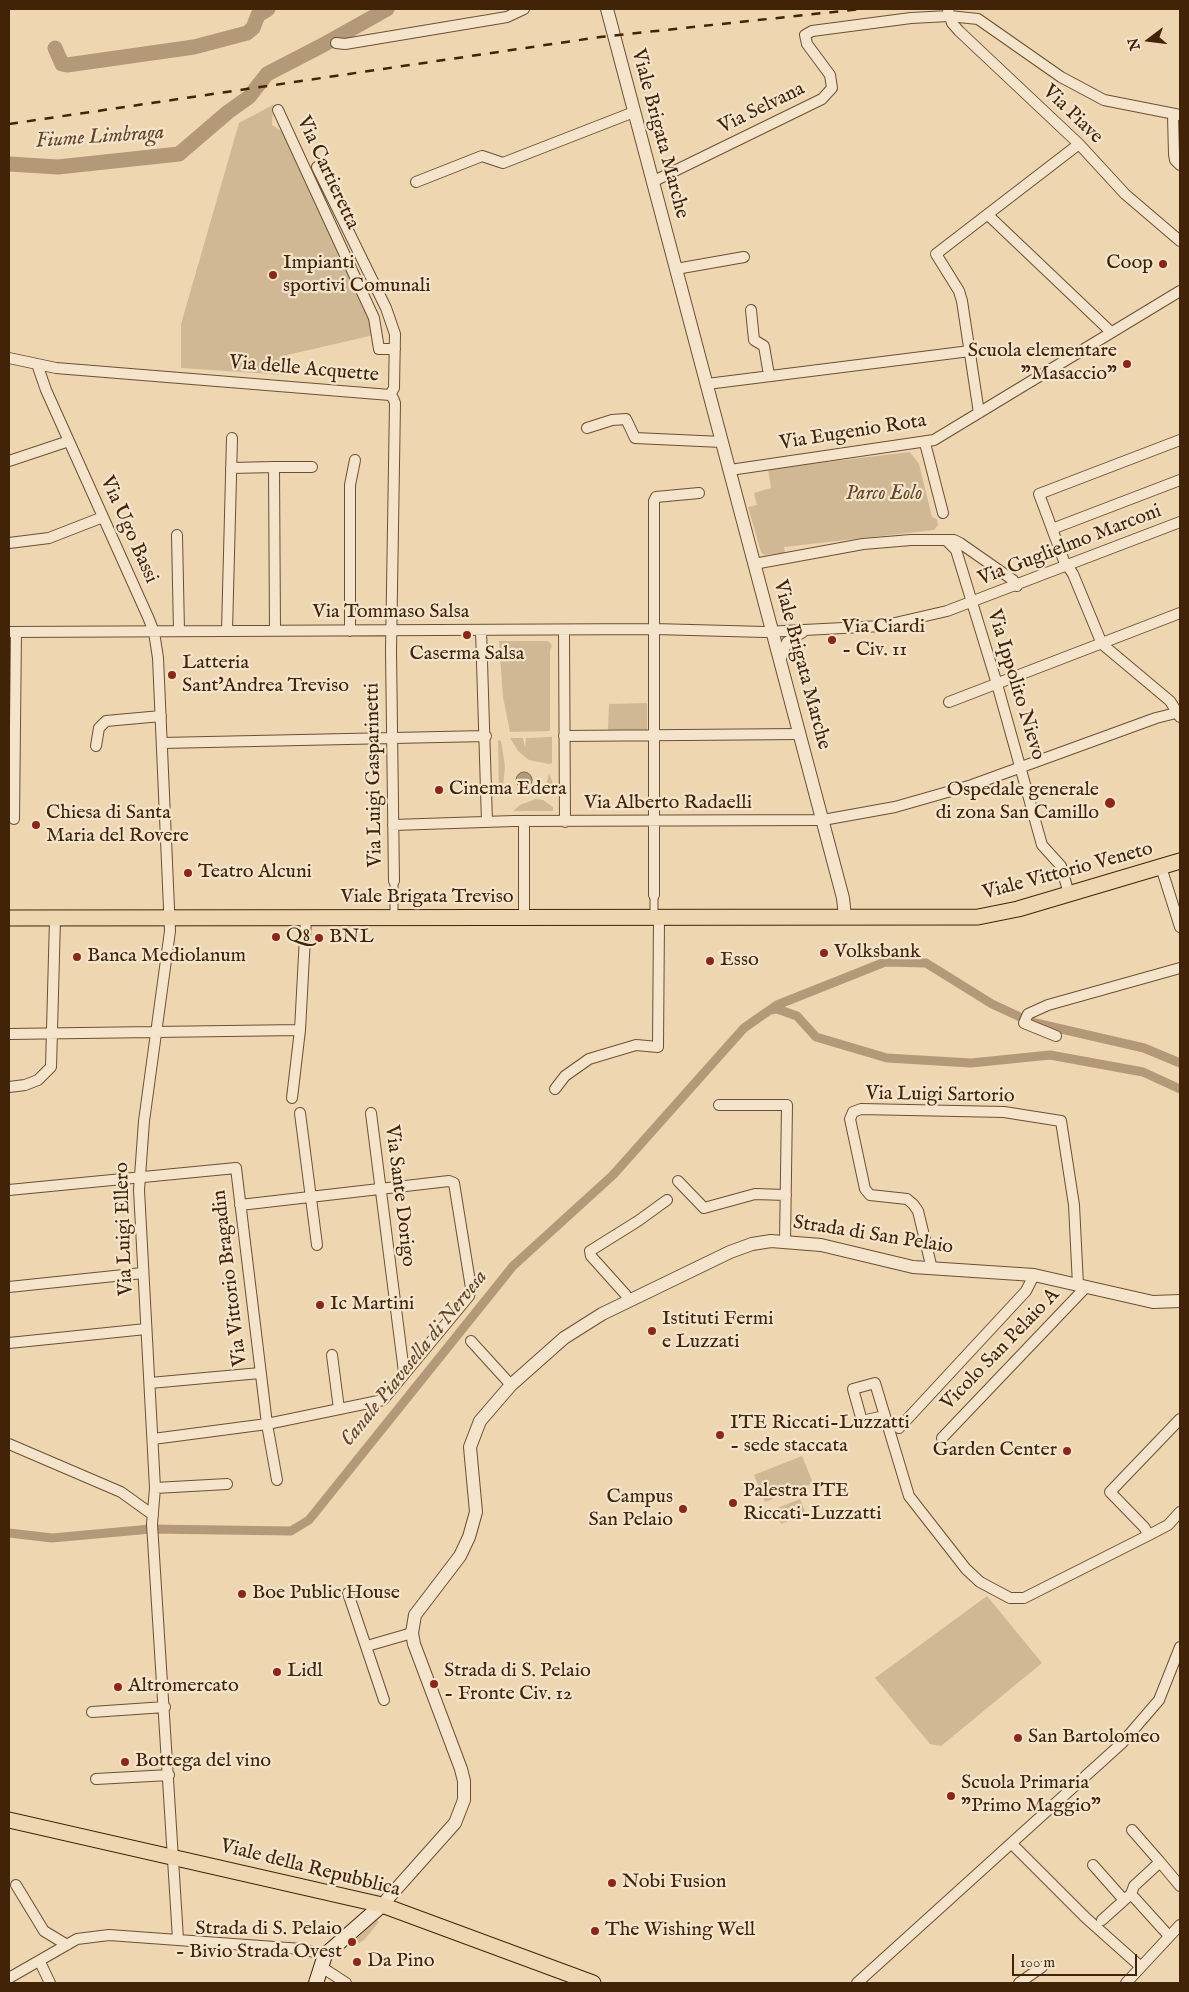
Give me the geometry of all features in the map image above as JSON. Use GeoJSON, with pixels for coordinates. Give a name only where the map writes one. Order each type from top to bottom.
{"type":"FeatureCollection","features":[{"type":"Feature","properties":{"kind":"main road","name":"Viale Vittorio Veneto"},"geometry":{"type":"LineString","coordinates":[[845,917],[985,916],[1069,894],[1180,861]]}},
{"type":"Feature","properties":{"kind":"main road","name":"Viale Brigata Treviso"},"geometry":{"type":"LineString","coordinates":[[9,918],[845,917]]}},
{"type":"Feature","properties":{"kind":"main road","name":"Viale della Repubblica"},"geometry":{"type":"LineString","coordinates":[[9,1820],[382,1905],[593,1983]]}},
{"type":"Feature","properties":{"kind":"main road"},"geometry":{"type":"LineString","coordinates":[[316,1983],[323,1961],[382,1905]]}},
{"type":"Feature","properties":{"kind":"street"},"geometry":{"type":"LineString","coordinates":[[336,44],[498,18],[512,15],[524,9]]}},
{"type":"Feature","properties":{"kind":"street","name":"Viale Brigata Marche"},"geometry":{"type":"LineString","coordinates":[[607,9],[844,898],[845,917]]}},
{"type":"Feature","properties":{"kind":"street"},"geometry":{"type":"LineString","coordinates":[[948,12],[974,17],[988,24],[1061,77],[1104,100],[1176,115],[1174,154],[1175,160],[1180,165]]}},
{"type":"Feature","properties":{"kind":"street","name":"Via Piave"},"geometry":{"type":"LineString","coordinates":[[948,12],[959,31],[1079,144],[1125,194],[1180,241]]}},
{"type":"Feature","properties":{"kind":"street","name":"Via Selvana"},"geometry":{"type":"LineString","coordinates":[[652,182],[822,100],[832,88],[830,75],[807,44],[805,36],[812,31],[948,12]]}},
{"type":"Feature","properties":{"kind":"street","name":"Via Cartieretta"},"geometry":{"type":"LineString","coordinates":[[278,110],[374,318],[380,349],[395,349]]}},
{"type":"Feature","properties":{"kind":"street"},"geometry":{"type":"LineString","coordinates":[[416,182],[482,156],[502,163],[634,112]]}},
{"type":"Feature","properties":{"kind":"street"},"geometry":{"type":"LineString","coordinates":[[978,413],[961,296],[936,254],[1079,144]]}},
{"type":"Feature","properties":{"kind":"street","name":"Via Cartieretta"},"geometry":{"type":"LineString","coordinates":[[318,167],[386,308],[395,334],[394,388],[390,395]]}},
{"type":"Feature","properties":{"kind":"street"},"geometry":{"type":"LineString","coordinates":[[988,215],[1111,332]]}},
{"type":"Feature","properties":{"kind":"street"},"geometry":{"type":"LineString","coordinates":[[676,269],[744,257]]}},
{"type":"Feature","properties":{"kind":"street","name":"Via Eugenio Rota"},"geometry":{"type":"LineString","coordinates":[[730,470],[924,443],[939,438],[1180,291]]}},
{"type":"Feature","properties":{"kind":"street"},"geometry":{"type":"LineString","coordinates":[[751,310],[754,340],[764,346],[769,375]]}},
{"type":"Feature","properties":{"kind":"street"},"geometry":{"type":"LineString","coordinates":[[707,384],[970,351]]}},
{"type":"Feature","properties":{"kind":"street","name":"Via delle Acquette"},"geometry":{"type":"LineString","coordinates":[[9,358],[66,369],[390,395],[395,403],[391,631]]}},
{"type":"Feature","properties":{"kind":"street","name":"Via Ugo Bassi"},"geometry":{"type":"LineString","coordinates":[[37,364],[46,390],[154,632],[158,658],[170,919]]}},
{"type":"Feature","properties":{"kind":"street"},"geometry":{"type":"LineString","coordinates":[[587,428],[612,420],[626,419],[635,438],[722,442]]}},
{"type":"Feature","properties":{"kind":"street"},"geometry":{"type":"LineString","coordinates":[[227,631],[232,438]]}},
{"type":"Feature","properties":{"kind":"street"},"geometry":{"type":"LineString","coordinates":[[1180,440],[1039,494],[1066,566],[1073,574],[1102,644],[1170,701],[1180,714]]}},
{"type":"Feature","properties":{"kind":"street"},"geometry":{"type":"LineString","coordinates":[[9,461],[69,441]]}},
{"type":"Feature","properties":{"kind":"street"},"geometry":{"type":"LineString","coordinates":[[924,443],[943,513]]}},
{"type":"Feature","properties":{"kind":"street"},"geometry":{"type":"LineString","coordinates":[[350,631],[350,485],[355,460]]}},
{"type":"Feature","properties":{"kind":"street"},"geometry":{"type":"LineString","coordinates":[[274,467],[275,631]]}},
{"type":"Feature","properties":{"kind":"street"},"geometry":{"type":"LineString","coordinates":[[231,468],[312,467]]}},
{"type":"Feature","properties":{"kind":"street"},"geometry":{"type":"LineString","coordinates":[[1052,529],[1180,480]]}},
{"type":"Feature","properties":{"kind":"street"},"geometry":{"type":"LineString","coordinates":[[554,1089],[565,1076],[589,1059],[636,1045],[658,1047],[657,918],[654,895],[653,822],[654,498],[699,492]]}},
{"type":"Feature","properties":{"kind":"street"},"geometry":{"type":"LineString","coordinates":[[9,543],[49,538],[103,517]]}},
{"type":"Feature","properties":{"kind":"street","name":"Via Guglielmo Marconi"},"geometry":{"type":"LineString","coordinates":[[806,630],[900,623],[972,602],[1017,586],[1180,522]]}},
{"type":"Feature","properties":{"kind":"street"},"geometry":{"type":"LineString","coordinates":[[177,535],[179,631]]}},
{"type":"Feature","properties":{"kind":"street"},"geometry":{"type":"LineString","coordinates":[[754,564],[863,544],[911,540],[957,541],[960,548],[1013,580],[1017,586]]}},
{"type":"Feature","properties":{"kind":"street","name":"Via Ippolito Nievo"},"geometry":{"type":"LineString","coordinates":[[960,548],[972,602],[1022,767],[1042,845],[1061,866],[1069,894]]}},
{"type":"Feature","properties":{"kind":"street"},"geometry":{"type":"LineString","coordinates":[[949,702],[1102,644],[1180,612]]}},
{"type":"Feature","properties":{"kind":"street"},"geometry":{"type":"LineString","coordinates":[[481,630],[482,716],[486,736],[486,822]]}},
{"type":"Feature","properties":{"kind":"street"},"geometry":{"type":"LineString","coordinates":[[564,630],[565,822]]}},
{"type":"Feature","properties":{"kind":"street"},"geometry":{"type":"LineString","coordinates":[[780,660],[787,642],[806,630]]}},
{"type":"Feature","properties":{"kind":"street","name":"Via Tommaso Salsa"},"geometry":{"type":"LineString","coordinates":[[12,632],[806,630]]}},
{"type":"Feature","properties":{"kind":"street","name":"Via Luigi Gasparinetti"},"geometry":{"type":"LineString","coordinates":[[391,631],[394,919]]}},
{"type":"Feature","properties":{"kind":"street"},"geometry":{"type":"LineString","coordinates":[[12,632],[14,819]]}},
{"type":"Feature","properties":{"kind":"street","name":"Via Alberto Radaelli"},"geometry":{"type":"LineString","coordinates":[[393,824],[524,821],[823,820],[895,807],[972,785],[1156,718],[1180,714]]}},
{"type":"Feature","properties":{"kind":"street"},"geometry":{"type":"LineString","coordinates":[[96,746],[99,728],[106,721],[160,716]]}},
{"type":"Feature","properties":{"kind":"street"},"geometry":{"type":"LineString","coordinates":[[564,736],[800,734]]}},
{"type":"Feature","properties":{"kind":"street"},"geometry":{"type":"LineString","coordinates":[[162,743],[486,736]]}},
{"type":"Feature","properties":{"kind":"street"},"geometry":{"type":"LineString","coordinates":[[524,821],[524,918]]}},
{"type":"Feature","properties":{"kind":"street"},"geometry":{"type":"LineString","coordinates":[[1160,867],[1180,927]]}},
{"type":"Feature","properties":{"kind":"street"},"geometry":{"type":"LineString","coordinates":[[824,917],[844,898]]}},
{"type":"Feature","properties":{"kind":"street"},"geometry":{"type":"LineString","coordinates":[[292,1098],[300,1030],[306,918]]}},
{"type":"Feature","properties":{"kind":"street"},"geometry":{"type":"LineString","coordinates":[[9,1087],[32,1083],[51,1067],[55,919]]}},
{"type":"Feature","properties":{"kind":"street","name":"Via Luigi Ellero"},"geometry":{"type":"LineString","coordinates":[[170,919],[139,1177],[155,1488],[152,1519],[153,1539],[178,1939]]}},
{"type":"Feature","properties":{"kind":"street"},"geometry":{"type":"LineString","coordinates":[[1056,1036],[1026,1018],[1048,1005],[1180,968]]}},
{"type":"Feature","properties":{"kind":"street"},"geometry":{"type":"LineString","coordinates":[[9,1034],[52,1035],[300,1030]]}},
{"type":"Feature","properties":{"kind":"street"},"geometry":{"type":"LineString","coordinates":[[719,1105],[787,1105],[785,1242]]}},
{"type":"Feature","properties":{"kind":"street","name":"Via Luigi Sartorio"},"geometry":{"type":"LineString","coordinates":[[932,1269],[918,1211],[913,1204],[908,1199],[870,1194],[865,1189],[850,1119],[853,1112],[861,1109],[1004,1112],[1061,1121],[1074,1205],[1082,1286]]}},
{"type":"Feature","properties":{"kind":"street"},"geometry":{"type":"LineString","coordinates":[[300,1113],[317,1245]]}},
{"type":"Feature","properties":{"kind":"street","name":"Via Sante Dorigo"},"geometry":{"type":"LineString","coordinates":[[371,1113],[404,1372]]}},
{"type":"Feature","properties":{"kind":"street","name":"Via Vittorio Bragadin"},"geometry":{"type":"LineString","coordinates":[[139,1177],[236,1168],[260,1373],[277,1480]]}},
{"type":"Feature","properties":{"kind":"street"},"geometry":{"type":"LineString","coordinates":[[9,1190],[139,1177]]}},
{"type":"Feature","properties":{"kind":"street"},"geometry":{"type":"LineString","coordinates":[[153,1438],[267,1424],[383,1400],[404,1372],[470,1296],[471,1288],[454,1184],[449,1181],[240,1205]]}},
{"type":"Feature","properties":{"kind":"street"},"geometry":{"type":"LineString","coordinates":[[678,1181],[704,1208],[755,1194],[786,1195]]}},
{"type":"Feature","properties":{"kind":"street"},"geometry":{"type":"LineString","coordinates":[[628,1301],[626,1295],[591,1256],[590,1251],[638,1222],[667,1200]]}},
{"type":"Feature","properties":{"kind":"street","name":"Strada di San Pelaio"},"geometry":{"type":"LineString","coordinates":[[412,1633],[415,1616],[460,1556],[469,1538],[476,1512],[470,1447],[480,1421],[511,1385],[564,1338],[588,1322],[628,1301],[735,1250],[761,1242],[785,1242],[821,1246],[900,1264],[932,1269],[1034,1275],[1153,1302],[1180,1301]]}},
{"type":"Feature","properties":{"kind":"street"},"geometry":{"type":"LineString","coordinates":[[9,1287],[143,1273]]}},
{"type":"Feature","properties":{"kind":"street"},"geometry":{"type":"LineString","coordinates":[[900,1428],[1026,1291],[1034,1275]]}},
{"type":"Feature","properties":{"kind":"street","name":"Vicolo San Pelaio A"},"geometry":{"type":"LineString","coordinates":[[942,1438],[1082,1286]]}},
{"type":"Feature","properties":{"kind":"street"},"geometry":{"type":"LineString","coordinates":[[9,1343],[146,1329]]}},
{"type":"Feature","properties":{"kind":"street"},"geometry":{"type":"LineString","coordinates":[[471,1340],[511,1385]]}},
{"type":"Feature","properties":{"kind":"street"},"geometry":{"type":"LineString","coordinates":[[332,1356],[339,1409]]}},
{"type":"Feature","properties":{"kind":"street"},"geometry":{"type":"LineString","coordinates":[[150,1383],[260,1373]]}},
{"type":"Feature","properties":{"kind":"street"},"geometry":{"type":"LineString","coordinates":[[884,1416],[905,1484],[916,1507],[969,1573],[1010,1598],[1024,1598],[1150,1536],[1168,1525],[1180,1512]]}},
{"type":"Feature","properties":{"kind":"street"},"geometry":{"type":"LineString","coordinates":[[1150,1536],[1144,1527],[1110,1492],[1180,1419]]}},
{"type":"Feature","properties":{"kind":"street"},"geometry":{"type":"LineString","coordinates":[[9,1444],[121,1492],[152,1519]]}},
{"type":"Feature","properties":{"kind":"street"},"geometry":{"type":"LineString","coordinates":[[155,1488],[227,1484]]}},
{"type":"Feature","properties":{"kind":"street"},"geometry":{"type":"LineString","coordinates":[[348,1593],[384,1700]]}},
{"type":"Feature","properties":{"kind":"street"},"geometry":{"type":"LineString","coordinates":[[367,1646],[412,1633],[416,1650],[464,1781],[464,1800],[455,1822],[432,1851],[382,1905]]}},
{"type":"Feature","properties":{"kind":"street"},"geometry":{"type":"LineString","coordinates":[[858,1983],[1122,1744],[1142,1723],[1159,1700],[1180,1648]]}},
{"type":"Feature","properties":{"kind":"street"},"geometry":{"type":"LineString","coordinates":[[92,1712],[164,1707]]}},
{"type":"Feature","properties":{"kind":"street"},"geometry":{"type":"LineString","coordinates":[[96,1779],[169,1775]]}},
{"type":"Feature","properties":{"kind":"street"},"geometry":{"type":"LineString","coordinates":[[1132,1830],[1180,1886]]}},
{"type":"Feature","properties":{"kind":"street"},"geometry":{"type":"LineString","coordinates":[[1012,1844],[1086,1918],[1141,1967]]}},
{"type":"Feature","properties":{"kind":"street"},"geometry":{"type":"LineString","coordinates":[[1102,1920],[1160,1862]]}},
{"type":"Feature","properties":{"kind":"street"},"geometry":{"type":"LineString","coordinates":[[1093,1865],[1169,1936]]}},
{"type":"Feature","properties":{"kind":"street"},"geometry":{"type":"LineString","coordinates":[[16,1886],[44,1931],[68,1945]]}},
{"type":"Feature","properties":{"kind":"street"},"geometry":{"type":"LineString","coordinates":[[1126,1983],[1180,1925]]}},
{"type":"Feature","properties":{"kind":"street"},"geometry":{"type":"LineString","coordinates":[[9,1978],[40,1962],[77,1939],[109,1935],[302,1949],[323,1961],[346,1983]]}},
{"type":"Feature","properties":{"kind":"street"},"geometry":{"type":"LineString","coordinates":[[40,1962],[50,1983]]}},
{"type":"Feature","properties":{"kind":"street"},"geometry":{"type":"LineString","coordinates":[[1019,1983],[1042,1967]]}},
{"type":"Feature","properties":{"kind":"green space","name":"Impianti sportivi Comunali"},"geometry":{"type":"Polygon","coordinates":[[[273,105],[272,125],[286,134],[376,331],[374,335],[287,355],[285,375],[181,368],[181,324],[239,123],[273,105]]]}},
{"type":"Feature","properties":{"kind":"green space","name":"Parco Eolo"},"geometry":{"type":"Polygon","coordinates":[[[910,452],[919,464],[932,517],[937,519],[938,525],[934,530],[784,547],[785,553],[764,555],[761,552],[748,507],[757,505],[754,493],[771,488],[768,469],[910,452]]]}},
{"type":"Feature","properties":{"kind":"green space"},"geometry":{"type":"Polygon","coordinates":[[[499,641],[548,641],[552,645],[550,651],[550,731],[510,732],[503,697],[499,641]]]}},
{"type":"Feature","properties":{"kind":"green space"},"geometry":{"type":"Polygon","coordinates":[[[647,703],[647,730],[608,730],[609,704],[647,703]]]}},
{"type":"Feature","properties":{"kind":"green space"},"geometry":{"type":"Polygon","coordinates":[[[552,737],[552,763],[549,764],[529,760],[518,751],[510,738],[523,738],[525,748],[526,738],[552,737]]]}},
{"type":"Feature","properties":{"kind":"green space"},"geometry":{"type":"Polygon","coordinates":[[[498,740],[501,741],[505,766],[503,787],[499,798],[498,740]]]}},
{"type":"Feature","properties":{"kind":"green space"},"geometry":{"type":"Polygon","coordinates":[[[549,773],[553,784],[549,797],[546,785],[549,773]]]}},
{"type":"Feature","properties":{"kind":"green space"},"geometry":{"type":"Polygon","coordinates":[[[536,799],[543,800],[553,807],[553,811],[513,811],[520,805],[536,799]]]}},
{"type":"Feature","properties":{"kind":"green space"},"geometry":{"type":"Polygon","coordinates":[[[802,1456],[813,1483],[765,1502],[754,1475],[802,1456]]]}},
{"type":"Feature","properties":{"kind":"green space"},"geometry":{"type":"Polygon","coordinates":[[[800,1499],[806,1514],[781,1524],[775,1509],[800,1499]]]}},
{"type":"Feature","properties":{"kind":"green space"},"geometry":{"type":"Polygon","coordinates":[[[987,1596],[1042,1663],[941,1746],[930,1744],[875,1678],[987,1596]]]}},
{"type":"Feature","properties":{"kind":"green space"},"geometry":{"type":"Polygon","coordinates":[[[377,1920],[379,1922],[364,1940],[359,1943],[353,1942],[377,1920]]]}},
{"type":"Feature","properties":{"kind":"shaded area"},"geometry":{"type":"Polygon","coordinates":[[[524,772],[532,780],[524,788],[516,780],[524,772]]]}},
{"type":"Feature","properties":{"kind":"waterway","name":"Fiume Limbraga"},"geometry":{"type":"LineString","coordinates":[[55,48],[62,64],[67,65],[194,47],[247,33],[253,28],[258,15],[268,9]]}},
{"type":"Feature","properties":{"kind":"waterway","name":"Fiume Limbraga"},"geometry":{"type":"LineString","coordinates":[[9,164],[58,167],[179,154],[228,112],[249,97],[267,74],[387,9]]}},
{"type":"Feature","properties":{"kind":"waterway","name":"Canale Piavesella di Nervesa"},"geometry":{"type":"LineString","coordinates":[[9,1533],[52,1538],[151,1529],[291,1531],[309,1520],[513,1266],[613,1175],[744,1028],[777,1005],[885,962],[926,963],[992,1004],[1031,1022],[1144,1048],[1180,1063]]}},
{"type":"Feature","properties":{"kind":"waterway","name":"Canale Piavesella di Nervesa"},"geometry":{"type":"LineString","coordinates":[[770,1010],[777,1009],[797,1016],[816,1037],[887,1058],[971,1063],[1050,1055],[1143,1072],[1180,1089]]}},
{"type":"Feature","properties":{"kind":"railway"},"geometry":{"type":"LineString","coordinates":[[9,124],[600,37],[861,9]]}},
{"type":"Feature","properties":{"kind":"place","name":"Coop"},"geometry":{"type":"Point","coordinates":[1163,264]}},
{"type":"Feature","properties":{"kind":"place","name":"Impianti sportivi Comunali"},"geometry":{"type":"Point","coordinates":[273,275]}},
{"type":"Feature","properties":{"kind":"place","name":"Scuola elementare \"Masaccio\""},"geometry":{"type":"Point","coordinates":[1127,364]}},
{"type":"Feature","properties":{"kind":"place","name":"Caserma Salsa"},"geometry":{"type":"Point","coordinates":[467,635]}},
{"type":"Feature","properties":{"kind":"place","name":"Via Ciardi - Civ. 11"},"geometry":{"type":"Point","coordinates":[832,640]}},
{"type":"Feature","properties":{"kind":"place","name":"Latteria Sant'Andrea Treviso"},"geometry":{"type":"Point","coordinates":[172,675]}},
{"type":"Feature","properties":{"kind":"place","name":"Cinema Edera"},"geometry":{"type":"Point","coordinates":[439,790]}},
{"type":"Feature","properties":{"kind":"place","name":"Ospedale generale di zona San Camillo"},"geometry":{"type":"Point","coordinates":[1110,803]}},
{"type":"Feature","properties":{"kind":"place","name":"Chiesa di Santa Maria del Rovere"},"geometry":{"type":"Point","coordinates":[36,825]}},
{"type":"Feature","properties":{"kind":"place","name":"Teatro Alcuni"},"geometry":{"type":"Point","coordinates":[188,873]}},
{"type":"Feature","properties":{"kind":"place","name":"Q8"},"geometry":{"type":"Point","coordinates":[276,937]}},
{"type":"Feature","properties":{"kind":"place","name":"BNL"},"geometry":{"type":"Point","coordinates":[319,938]}},
{"type":"Feature","properties":{"kind":"place","name":"Volksbank"},"geometry":{"type":"Point","coordinates":[824,953]}},
{"type":"Feature","properties":{"kind":"place","name":"Banca Mediolanum"},"geometry":{"type":"Point","coordinates":[77,957]}},
{"type":"Feature","properties":{"kind":"place","name":"Esso"},"geometry":{"type":"Point","coordinates":[710,961]}},
{"type":"Feature","properties":{"kind":"place","name":"Ic Martini"},"geometry":{"type":"Point","coordinates":[320,1305]}},
{"type":"Feature","properties":{"kind":"place","name":"Istituti Fermi e Luzzati"},"geometry":{"type":"Point","coordinates":[652,1331]}},
{"type":"Feature","properties":{"kind":"place","name":"ITE Riccati-Luzzatti - sede staccata"},"geometry":{"type":"Point","coordinates":[720,1435]}},
{"type":"Feature","properties":{"kind":"place","name":"Garden Center"},"geometry":{"type":"Point","coordinates":[1067,1451]}},
{"type":"Feature","properties":{"kind":"place","name":"Palestra ITE Riccati-Luzzatti"},"geometry":{"type":"Point","coordinates":[733,1503]}},
{"type":"Feature","properties":{"kind":"place","name":"Campus San Pelaio"},"geometry":{"type":"Point","coordinates":[683,1509]}},
{"type":"Feature","properties":{"kind":"place","name":"Boe Public House"},"geometry":{"type":"Point","coordinates":[242,1594]}},
{"type":"Feature","properties":{"kind":"place","name":"Lidl"},"geometry":{"type":"Point","coordinates":[277,1672]}},
{"type":"Feature","properties":{"kind":"place","name":"Strada di S. Pelaio - Fronte Civ. 12"},"geometry":{"type":"Point","coordinates":[434,1684]}},
{"type":"Feature","properties":{"kind":"place","name":"Altromercato"},"geometry":{"type":"Point","coordinates":[118,1687]}},
{"type":"Feature","properties":{"kind":"place","name":"San Bartolomeo"},"geometry":{"type":"Point","coordinates":[1018,1738]}},
{"type":"Feature","properties":{"kind":"place","name":"Bottega del vino"},"geometry":{"type":"Point","coordinates":[125,1762]}},
{"type":"Feature","properties":{"kind":"place","name":"Scuola Primaria \"Primo Maggio\""},"geometry":{"type":"Point","coordinates":[951,1796]}},
{"type":"Feature","properties":{"kind":"place","name":"Nobi Fusion"},"geometry":{"type":"Point","coordinates":[612,1883]}},
{"type":"Feature","properties":{"kind":"place","name":"The Wishing Well"},"geometry":{"type":"Point","coordinates":[595,1931]}},
{"type":"Feature","properties":{"kind":"place","name":"Strada di S. Pelaio - Bivio Strada Ovest"},"geometry":{"type":"Point","coordinates":[352,1942]}},
{"type":"Feature","properties":{"kind":"place","name":"Da Pino"},"geometry":{"type":"Point","coordinates":[357,1962]}}]}
